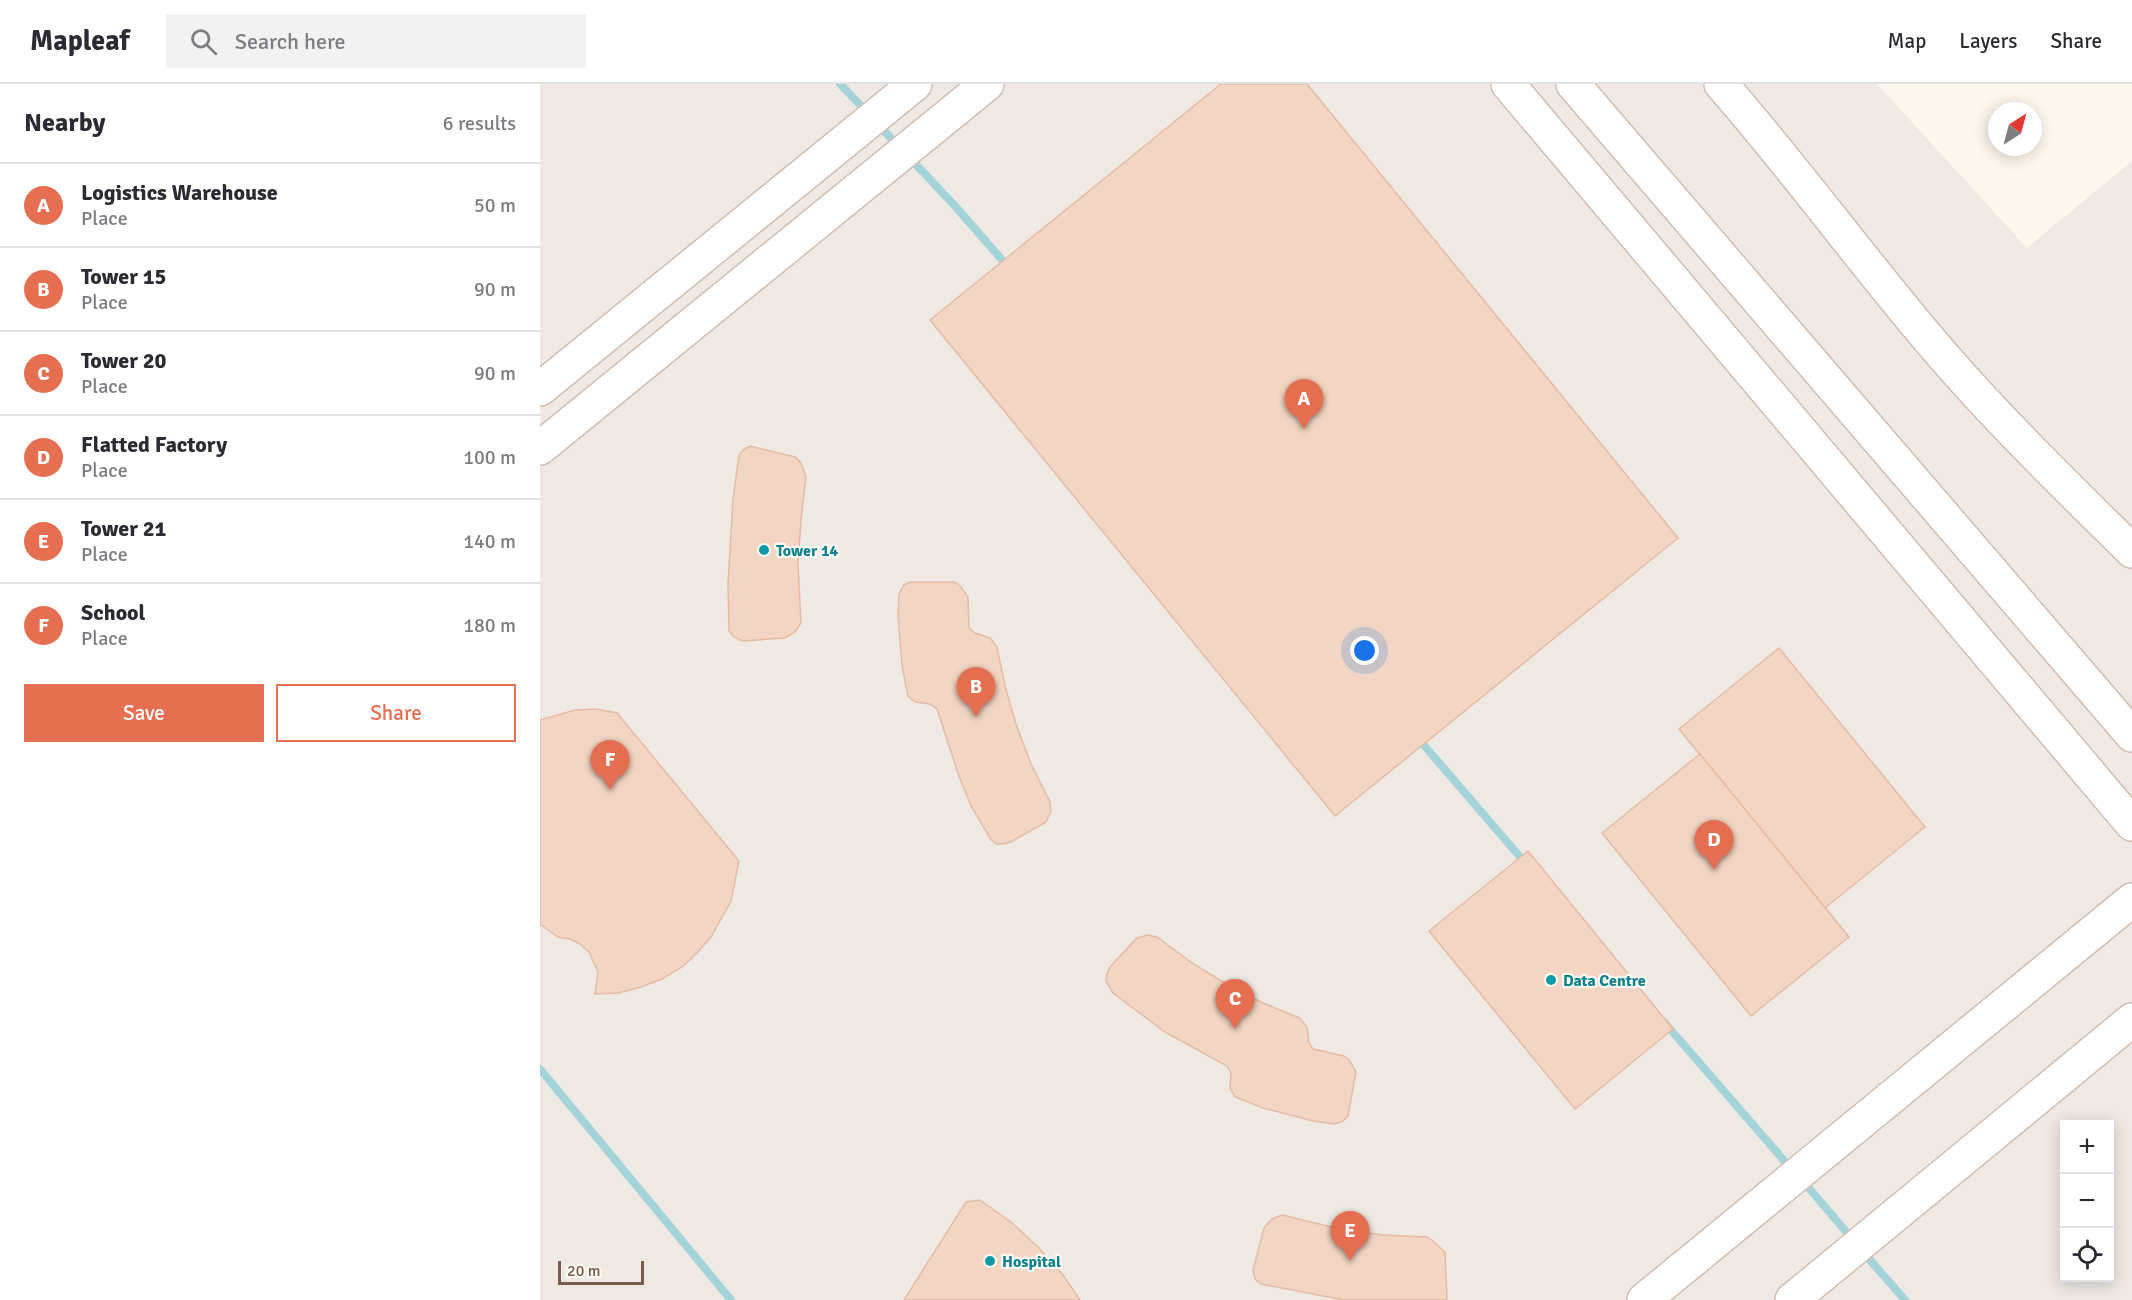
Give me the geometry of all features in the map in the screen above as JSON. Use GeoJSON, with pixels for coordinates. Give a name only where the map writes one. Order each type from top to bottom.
{"type":"FeatureCollection","features":[{"type":"Feature","properties":{"kind":"street"},"geometry":{"type":"LineString","coordinates":[[540,389],[915,84]]}},
{"type":"Feature","properties":{"kind":"street"},"geometry":{"type":"LineString","coordinates":[[540,448],[987,84]]}},
{"type":"Feature","properties":{"kind":"street"},"geometry":{"type":"LineString","coordinates":[[1508,84],[2132,824]]}},
{"type":"Feature","properties":{"kind":"street"},"geometry":{"type":"LineString","coordinates":[[1573,84],[2132,735]]}},
{"type":"Feature","properties":{"kind":"street"},"geometry":{"type":"LineString","coordinates":[[1721,84],[1970,388],[2132,551]]}},
{"type":"Feature","properties":{"kind":"street"},"geometry":{"type":"LineString","coordinates":[[1644,1300],[2132,900]]}},
{"type":"Feature","properties":{"kind":"street"},"geometry":{"type":"LineString","coordinates":[[1792,1300],[2132,1020]]}},
{"type":"Feature","properties":{"kind":"shaded area"},"geometry":{"type":"Polygon","coordinates":[[[540,84],[1877,84],[2027,248],[2132,161],[2132,1300],[540,1300],[540,84]]]}},
{"type":"Feature","properties":{"kind":"building"},"geometry":{"type":"Polygon","coordinates":[[[1221,84],[1307,84],[1678,538],[1335,816],[930,320],[1221,84]]]}},
{"type":"Feature","properties":{"kind":"building","name":"Tower 14"},"geometry":{"type":"Polygon","coordinates":[[[750,446],[795,457],[801,463],[806,477],[798,563],[801,623],[795,632],[785,638],[742,641],[729,631],[728,584],[733,499],[739,455],[750,446]]]}},
{"type":"Feature","properties":{"kind":"building"},"geometry":{"type":"Polygon","coordinates":[[[910,582],[955,582],[968,597],[969,628],[975,633],[990,638],[997,647],[1016,724],[1031,764],[1050,802],[1051,811],[1046,822],[1011,842],[997,844],[991,840],[971,806],[937,709],[930,704],[915,702],[908,696],[902,666],[898,615],[899,594],[904,585],[910,582]]]}},
{"type":"Feature","properties":{"kind":"building"},"geometry":{"type":"Polygon","coordinates":[[[1779,648],[1925,827],[1825,908],[1679,729],[1779,648]]]}},
{"type":"Feature","properties":{"kind":"building"},"geometry":{"type":"Polygon","coordinates":[[[596,709],[617,713],[739,861],[731,901],[711,937],[682,967],[662,979],[641,987],[618,993],[595,994],[598,972],[589,952],[580,944],[558,937],[540,924],[540,720],[575,710],[596,709]]]}},
{"type":"Feature","properties":{"kind":"building"},"geometry":{"type":"Polygon","coordinates":[[[1700,754],[1849,937],[1751,1016],[1602,833],[1700,754]]]}},
{"type":"Feature","properties":{"kind":"building","name":"Data Centre"},"geometry":{"type":"Polygon","coordinates":[[[1528,851],[1673,1029],[1575,1109],[1429,931],[1528,851]]]}},
{"type":"Feature","properties":{"kind":"building"},"geometry":{"type":"Polygon","coordinates":[[[1148,935],[1157,937],[1192,963],[1228,985],[1300,1018],[1307,1027],[1309,1043],[1313,1049],[1344,1056],[1349,1060],[1356,1072],[1348,1116],[1343,1121],[1334,1124],[1313,1121],[1263,1108],[1235,1097],[1230,1088],[1231,1073],[1227,1066],[1165,1032],[1113,993],[1106,981],[1110,967],[1137,938],[1148,935]]]}},
{"type":"Feature","properties":{"kind":"building","name":"Hospital"},"geometry":{"type":"Polygon","coordinates":[[[980,1200],[1011,1222],[1038,1247],[1063,1275],[1080,1300],[904,1300],[966,1202],[980,1200]]]}},
{"type":"Feature","properties":{"kind":"building"},"geometry":{"type":"Polygon","coordinates":[[[1282,1215],[1340,1229],[1383,1235],[1427,1237],[1445,1252],[1446,1300],[1344,1300],[1261,1284],[1255,1279],[1253,1270],[1264,1228],[1272,1219],[1282,1215]]]}},
{"type":"Feature","properties":{"kind":"waterway"},"geometry":{"type":"LineString","coordinates":[[840,84],[869,114]]}},
{"type":"Feature","properties":{"kind":"waterway"},"geometry":{"type":"LineString","coordinates":[[877,123],[899,147]]}},
{"type":"Feature","properties":{"kind":"waterway"},"geometry":{"type":"LineString","coordinates":[[908,156],[1010,269]]}},
{"type":"Feature","properties":{"kind":"waterway"},"geometry":{"type":"LineString","coordinates":[[1416,736],[1527,865]]}},
{"type":"Feature","properties":{"kind":"waterway"},"geometry":{"type":"LineString","coordinates":[[1664,1022],[1793,1171]]}},
{"type":"Feature","properties":{"kind":"waterway"},"geometry":{"type":"LineString","coordinates":[[540,1069],[731,1300]]}},
{"type":"Feature","properties":{"kind":"waterway"},"geometry":{"type":"LineString","coordinates":[[1802,1180],[1854,1241]]}},
{"type":"Feature","properties":{"kind":"waterway"},"geometry":{"type":"LineString","coordinates":[[1862,1251],[1905,1300]]}},
{"type":"Feature","properties":{"kind":"place","name":"Logistics Warehouse"},"geometry":{"type":"Point","coordinates":[1304,429]}},
{"type":"Feature","properties":{"kind":"place","name":"Tower 14"},"geometry":{"type":"Point","coordinates":[764,550]}},
{"type":"Feature","properties":{"kind":"place","name":"Tower 15"},"geometry":{"type":"Point","coordinates":[976,717]}},
{"type":"Feature","properties":{"kind":"place","name":"School"},"geometry":{"type":"Point","coordinates":[610,790]}},
{"type":"Feature","properties":{"kind":"place","name":"Flatted Factory"},"geometry":{"type":"Point","coordinates":[1714,870]}},
{"type":"Feature","properties":{"kind":"place","name":"Data Centre"},"geometry":{"type":"Point","coordinates":[1551,980]}},
{"type":"Feature","properties":{"kind":"place","name":"Tower 20"},"geometry":{"type":"Point","coordinates":[1235,1029]}},
{"type":"Feature","properties":{"kind":"place","name":"Hospital"},"geometry":{"type":"Point","coordinates":[990,1261]}},
{"type":"Feature","properties":{"kind":"place","name":"Tower 21"},"geometry":{"type":"Point","coordinates":[1350,1261]}}]}
